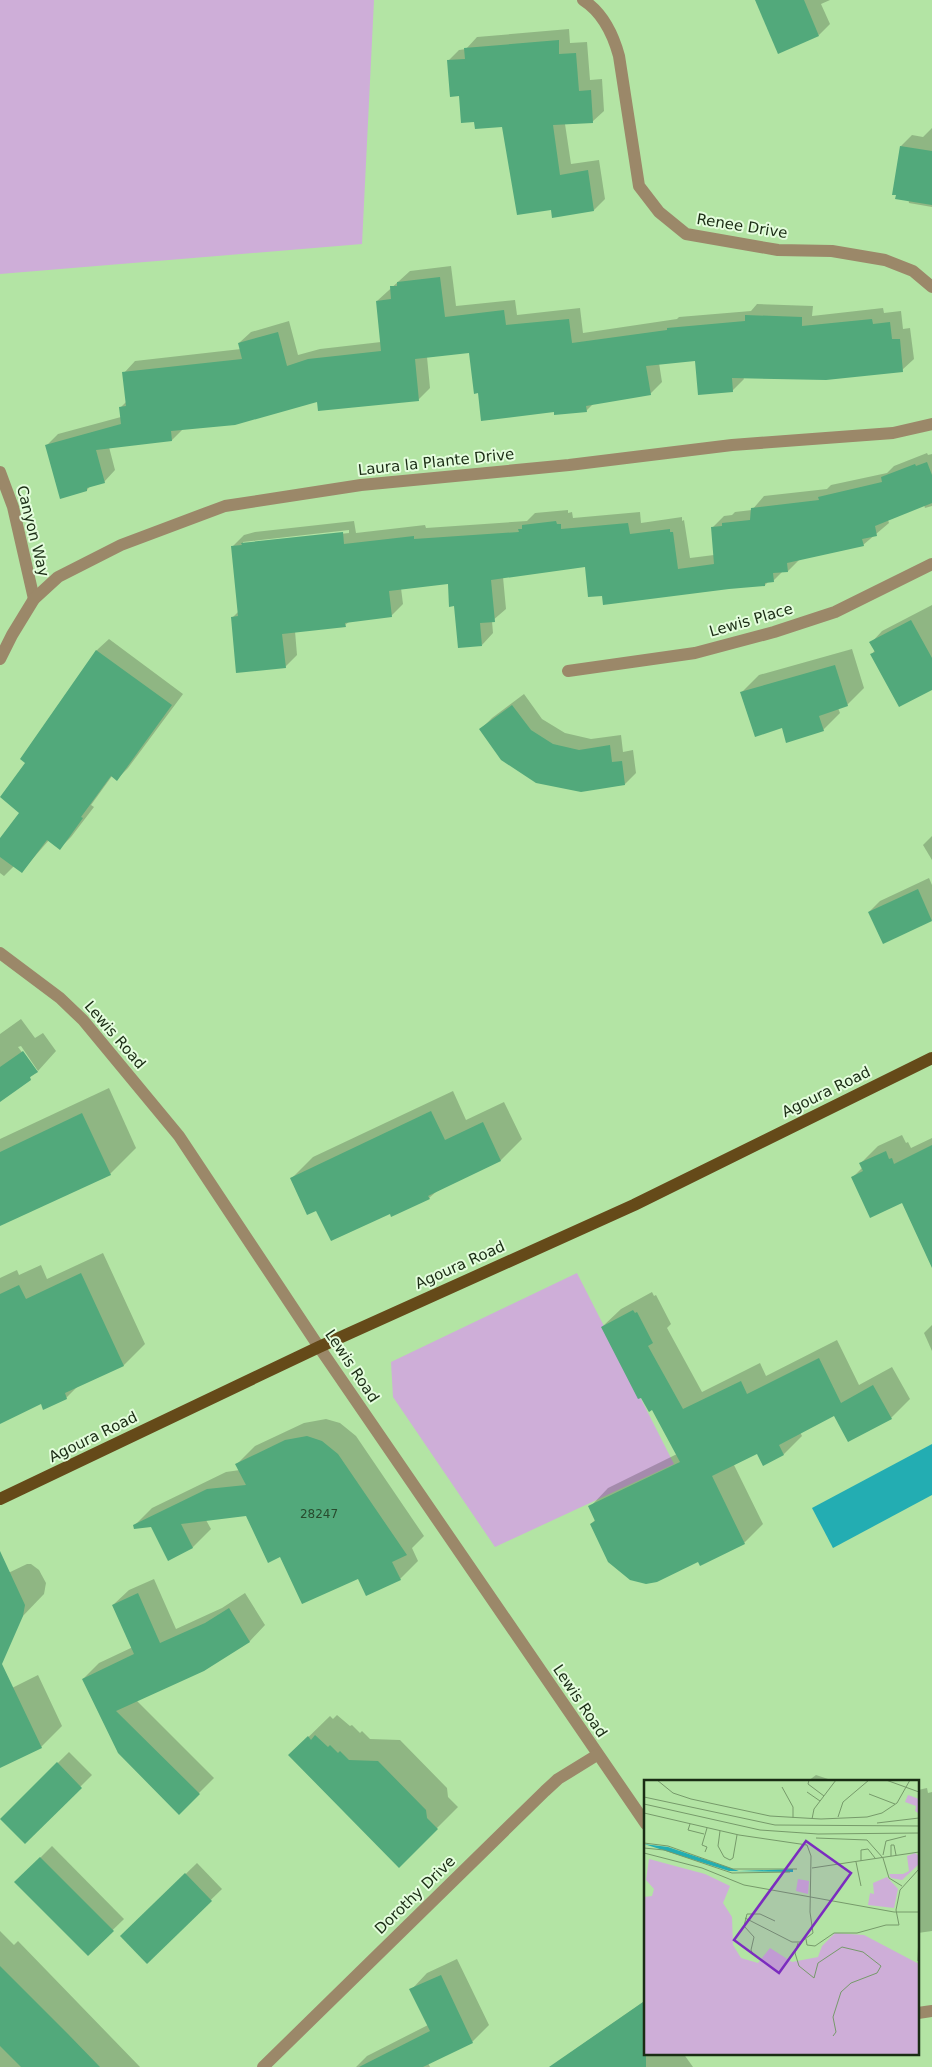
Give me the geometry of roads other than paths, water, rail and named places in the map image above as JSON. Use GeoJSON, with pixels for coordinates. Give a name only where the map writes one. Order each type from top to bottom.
{"type":"FeatureCollection","features":[{"type":"Feature","properties":{"kind":"main road","name":"Agoura Road"},"geometry":{"type":"LineString","coordinates":[[0,1499],[319,1346],[634,1205],[932,1058]]}},
{"type":"Feature","properties":{"kind":"street","name":"Renee Drive"},"geometry":{"type":"LineString","coordinates":[[583,0],[588,3],[610,29],[615,41],[620,56],[639,186],[659,212],[686,234],[778,250],[832,251],[885,260],[914,271],[932,287]]}},
{"type":"Feature","properties":{"kind":"street","name":"Laura la Plante Drive"},"geometry":{"type":"LineString","coordinates":[[0,660],[12,635],[34,599],[58,577],[121,545],[225,506],[361,485],[569,465],[732,445],[893,433],[932,424]]}},
{"type":"Feature","properties":{"kind":"street","name":"Canyon Way"},"geometry":{"type":"LineString","coordinates":[[0,472],[13,507],[34,599]]}},
{"type":"Feature","properties":{"kind":"street","name":"Lewis Place"},"geometry":{"type":"LineString","coordinates":[[568,671],[695,653],[774,632],[835,612],[932,564]]}},
{"type":"Feature","properties":{"kind":"street","name":"Lewis Road"},"geometry":{"type":"LineString","coordinates":[[0,953],[60,998],[83,1020],[179,1136],[319,1346],[644,1821]]}},
{"type":"Feature","properties":{"kind":"street","name":"Dorothy Drive"},"geometry":{"type":"LineString","coordinates":[[263,2067],[545,1791],[558,1779],[597,1755]]}},
{"type":"Feature","properties":{"kind":"water"},"geometry":{"type":"Polygon","coordinates":[[[932,1444],[932,1495],[833,1548],[812,1508],[932,1444]]]}}]}
